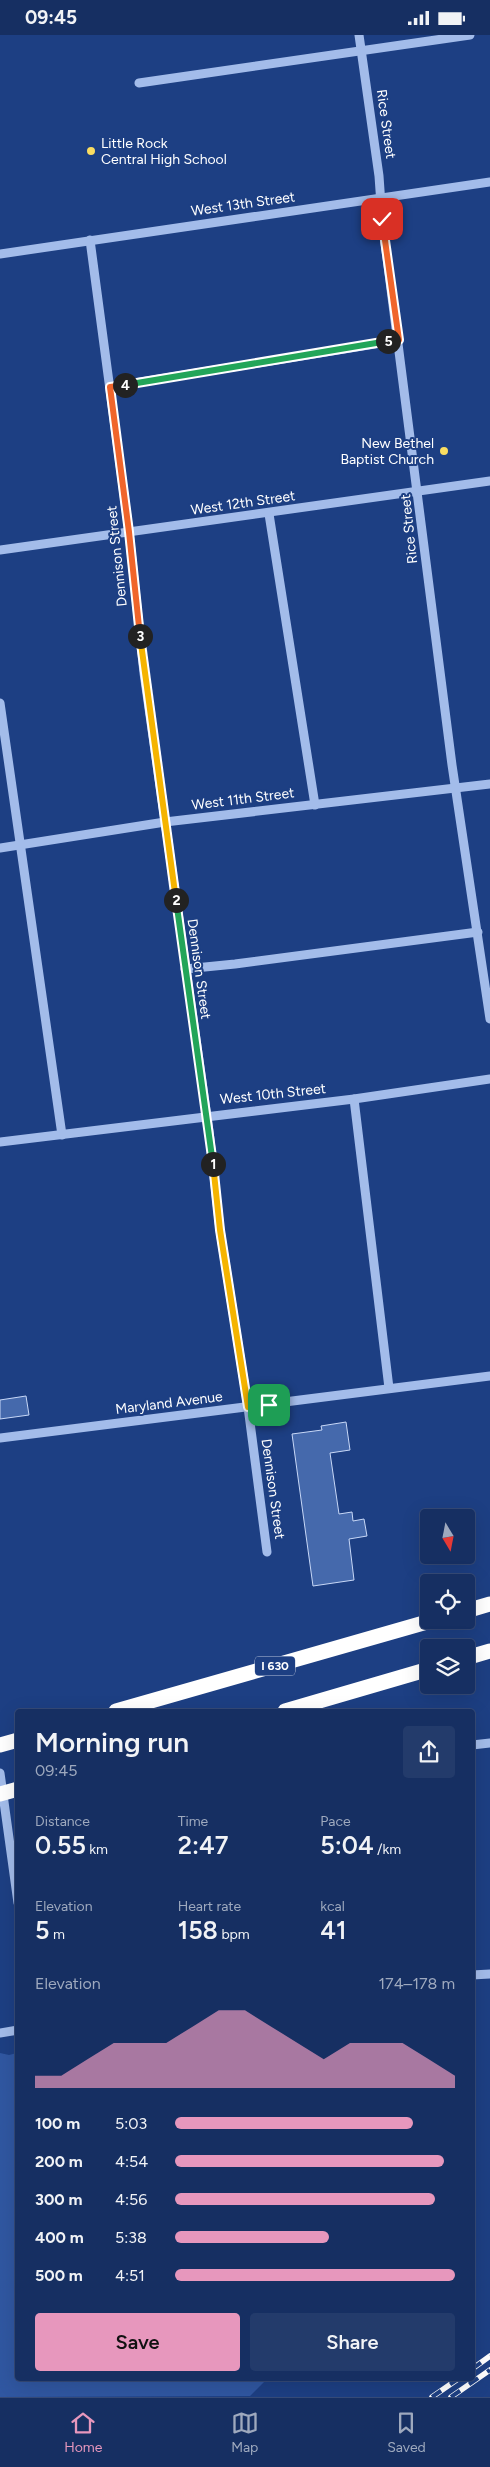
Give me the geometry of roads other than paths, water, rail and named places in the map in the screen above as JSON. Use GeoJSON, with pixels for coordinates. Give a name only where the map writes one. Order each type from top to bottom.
{"type":"FeatureCollection","features":[{"type":"Feature","properties":{"kind":"highway","name":"I 630"},"geometry":{"type":"LineString","coordinates":[[123,1709],[420,1624]]}},
{"type":"Feature","properties":{"kind":"highway"},"geometry":{"type":"LineString","coordinates":[[475,1655],[490,1651]]}},
{"type":"Feature","properties":{"kind":"highway"},"geometry":{"type":"LineString","coordinates":[[292,1709],[420,1672]]}},
{"type":"Feature","properties":{"kind":"highway"},"geometry":{"type":"LineString","coordinates":[[0,1745],[15,1741]]}},
{"type":"Feature","properties":{"kind":"highway"},"geometry":{"type":"LineString","coordinates":[[0,1794],[15,1790]]}},
{"type":"Feature","properties":{"kind":"street","name":"Rice Street"},"geometry":{"type":"LineString","coordinates":[[359,35],[382,198],[456,789],[490,1019]]}},
{"type":"Feature","properties":{"kind":"street"},"geometry":{"type":"LineString","coordinates":[[139,83],[470,35]]}},
{"type":"Feature","properties":{"kind":"street","name":"West 13th Street"},"geometry":{"type":"LineString","coordinates":[[0,254],[490,182]]}},
{"type":"Feature","properties":{"kind":"street","name":"Dennison Street"},"geometry":{"type":"LineString","coordinates":[[90,240],[129,532],[144,673],[207,1115],[220,1230],[248,1407],[267,1552]]}},
{"type":"Feature","properties":{"kind":"street"},"geometry":{"type":"LineString","coordinates":[[110,387],[399,340]]}},
{"type":"Feature","properties":{"kind":"street","name":"West 12th Street"},"geometry":{"type":"LineString","coordinates":[[0,549],[269,514],[490,481]]}},
{"type":"Feature","properties":{"kind":"street"},"geometry":{"type":"LineString","coordinates":[[269,514],[315,805]]}},
{"type":"Feature","properties":{"kind":"street"},"geometry":{"type":"LineString","coordinates":[[0,703],[62,1135]]}},
{"type":"Feature","properties":{"kind":"street","name":"West 11th Street"},"geometry":{"type":"LineString","coordinates":[[0,848],[166,822],[490,784]]}},
{"type":"Feature","properties":{"kind":"street"},"geometry":{"type":"LineString","coordinates":[[185,969],[478,932]]}},
{"type":"Feature","properties":{"kind":"street","name":"West 10th Street"},"geometry":{"type":"LineString","coordinates":[[0,1142],[207,1115],[354,1099],[490,1079]]}},
{"type":"Feature","properties":{"kind":"street"},"geometry":{"type":"LineString","coordinates":[[354,1099],[389,1388]]}},
{"type":"Feature","properties":{"kind":"street","name":"Maryland Avenue"},"geometry":{"type":"LineString","coordinates":[[0,1438],[490,1376]]}},
{"type":"Feature","properties":{"kind":"street"},"geometry":{"type":"LineString","coordinates":[[475,1745],[490,1743]]}},
{"type":"Feature","properties":{"kind":"street"},"geometry":{"type":"LineString","coordinates":[[0,1773],[15,1881]]}},
{"type":"Feature","properties":{"kind":"street"},"geometry":{"type":"LineString","coordinates":[[475,1975],[490,1974]]}},
{"type":"Feature","properties":{"kind":"street"},"geometry":{"type":"LineString","coordinates":[[0,2033],[15,2030]]}},
{"type":"Feature","properties":{"kind":"railway"},"geometry":{"type":"LineString","coordinates":[[475,2367],[490,2356]]}},
{"type":"Feature","properties":{"kind":"railway"},"geometry":{"type":"LineString","coordinates":[[475,2380],[490,2370]]}},
{"type":"Feature","properties":{"kind":"railway"},"geometry":{"type":"LineString","coordinates":[[432,2397],[455,2381]]}},
{"type":"Feature","properties":{"kind":"railway"},"geometry":{"type":"LineString","coordinates":[[451,2397],[474,2381]]}},
{"type":"Feature","properties":{"kind":"place","name":"Little Rock Central High School"},"geometry":{"type":"Point","coordinates":[91,151]}},
{"type":"Feature","properties":{"kind":"place","name":"New Bethel Baptist Church"},"geometry":{"type":"Point","coordinates":[444,451]}}]}
